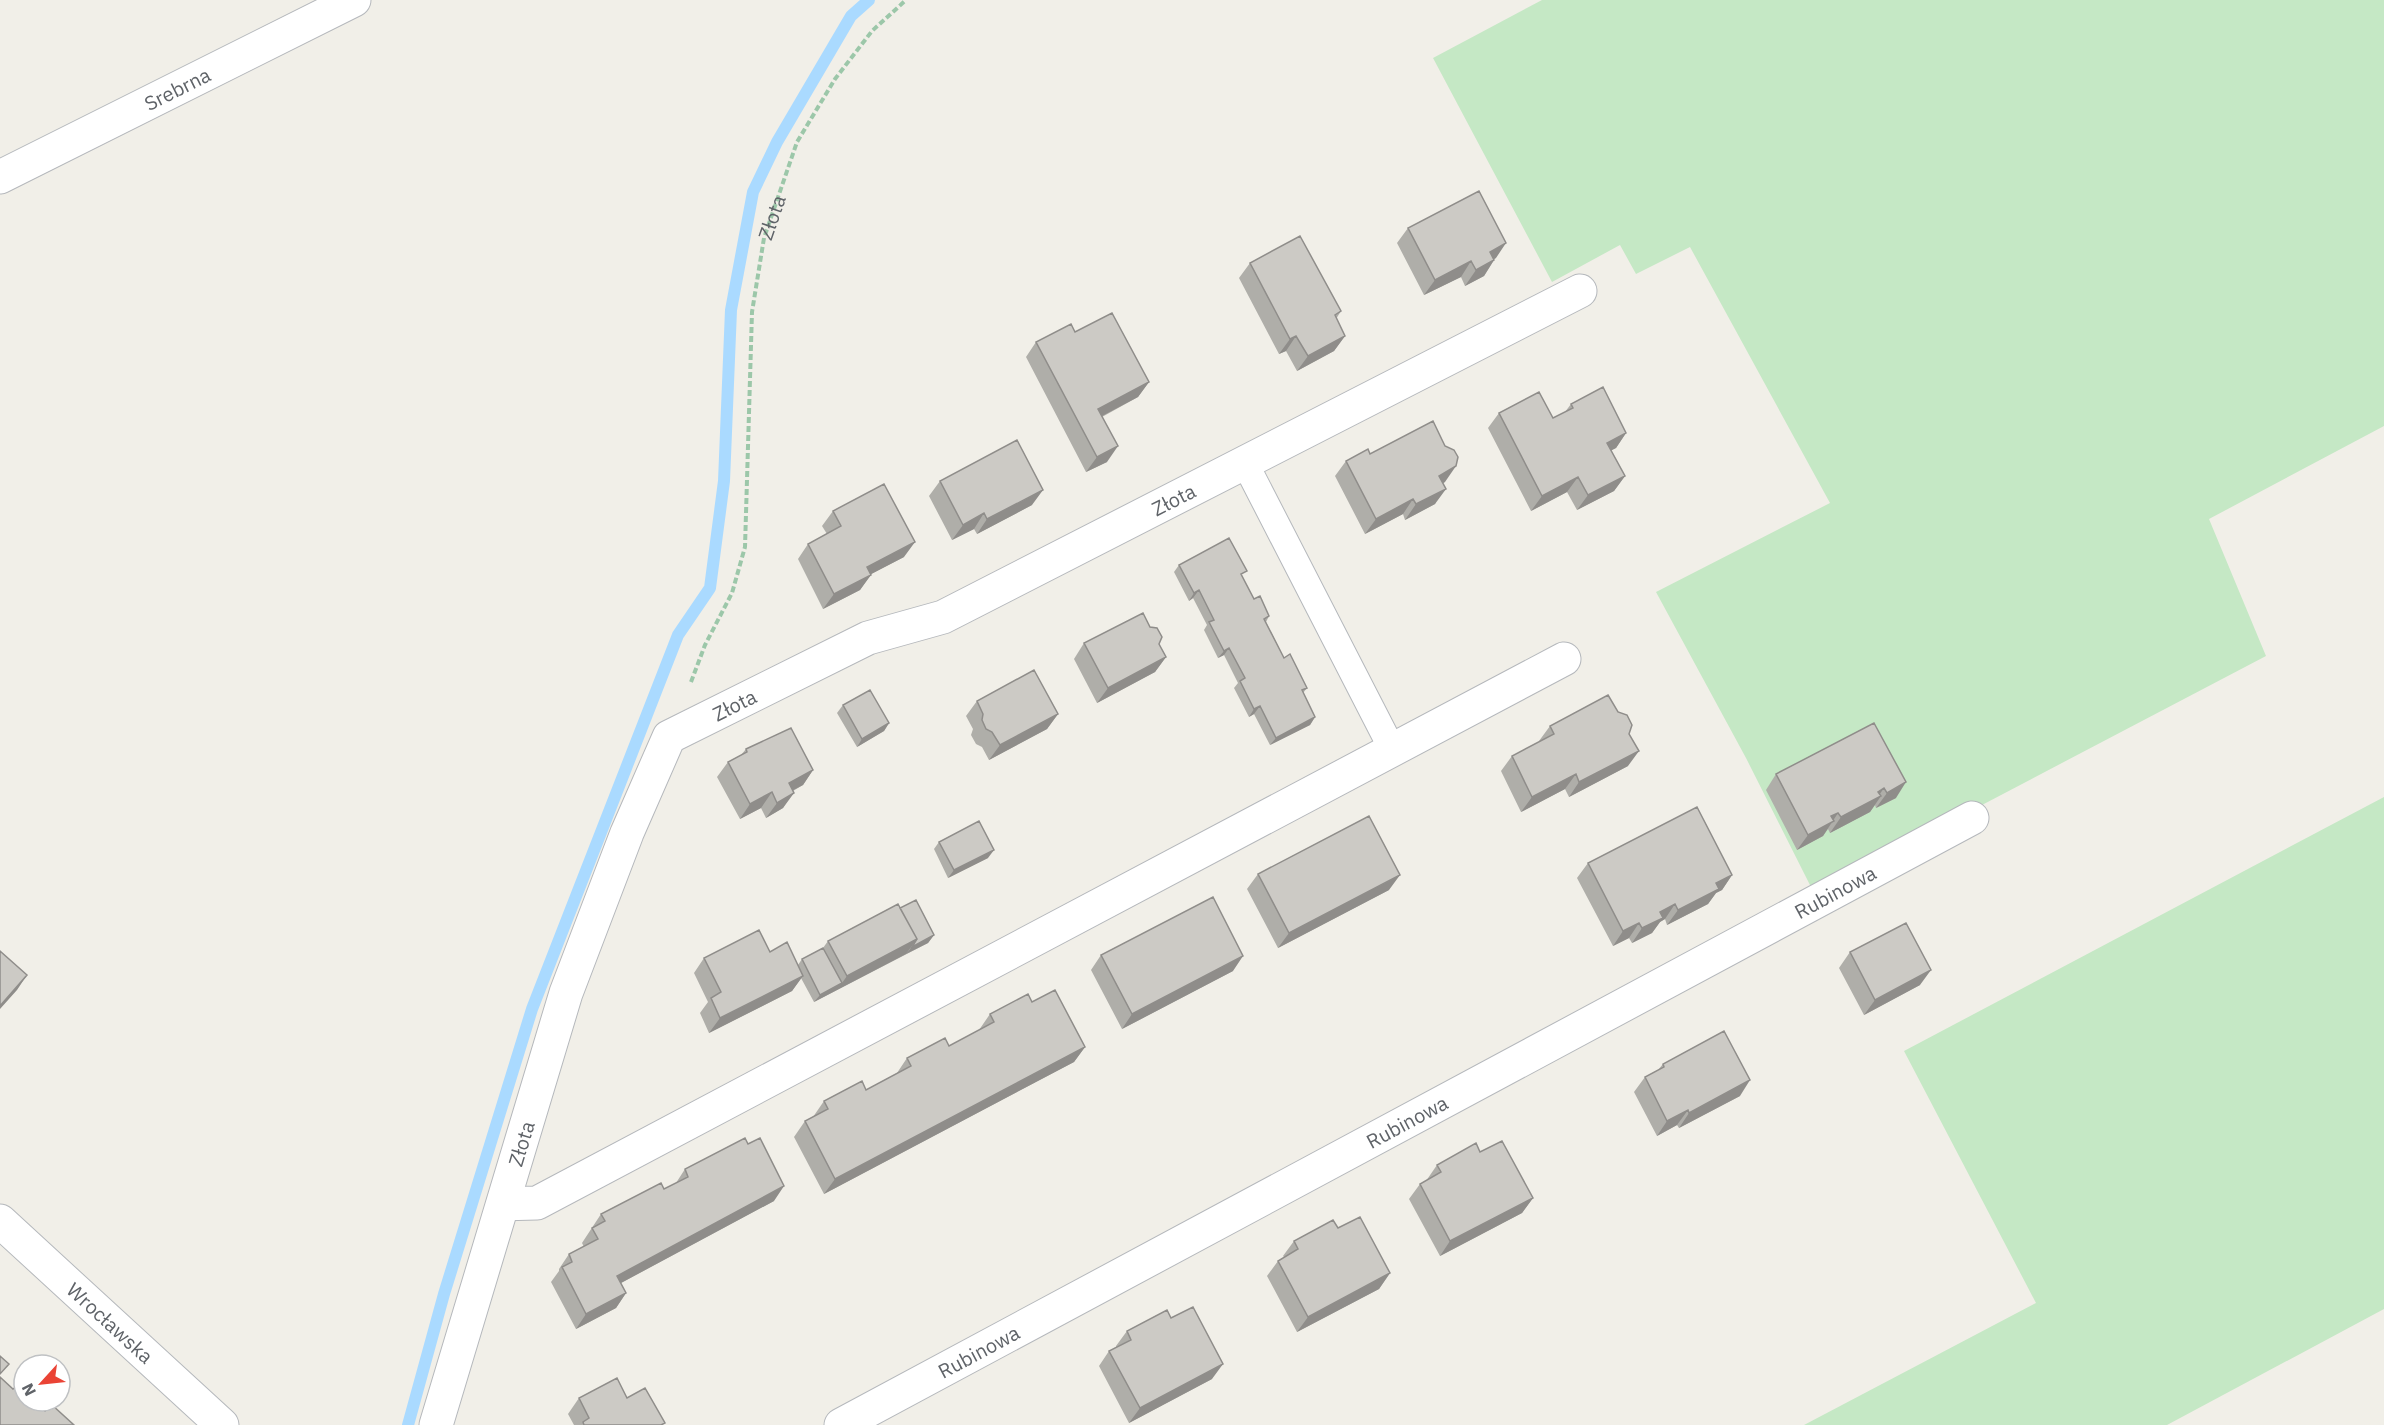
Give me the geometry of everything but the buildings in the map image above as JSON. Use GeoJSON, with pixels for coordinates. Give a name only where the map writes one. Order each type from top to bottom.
{"type":"FeatureCollection","features":[{"type":"Feature","properties":{"kind":"street","name":"Srebrna"},"geometry":{"type":"LineString","coordinates":[[0,177],[354,0]]}},
{"type":"Feature","properties":{"kind":"street","name":"Złota"},"geometry":{"type":"LineString","coordinates":[[436,1425],[566,993],[627,833],[669,737],[868,638],[943,617],[1580,291]]}},
{"type":"Feature","properties":{"kind":"street"},"geometry":{"type":"LineString","coordinates":[[502,1204],[537,1203],[1564,659]]}},
{"type":"Feature","properties":{"kind":"street","name":"Rubinowa"},"geometry":{"type":"LineString","coordinates":[[841,1425],[1972,818]]}},
{"type":"Feature","properties":{"kind":"street","name":"Wrocławska"},"geometry":{"type":"LineString","coordinates":[[0,1221],[222,1425]]}},
{"type":"Feature","properties":{"kind":"lane"},"geometry":{"type":"LineString","coordinates":[[1245,463],[1392,749]]}},
{"type":"Feature","properties":{"kind":"path","name":"Złota"},"geometry":{"type":"LineString","coordinates":[[705,645],[732,593],[745,547],[752,312],[764,238],[797,142],[835,79],[872,31],[906,0]]}},
{"type":"Feature","properties":{"kind":"green space"},"geometry":{"type":"Polygon","coordinates":[[[1542,0],[2384,0],[2384,426],[2209,519],[2266,656],[1814,893],[1746,758],[1656,592],[1830,503],[1690,247],[1636,274],[1620,245],[1552,282],[1433,58],[1542,0]]]}},
{"type":"Feature","properties":{"kind":"green space"},"geometry":{"type":"Polygon","coordinates":[[[2384,797],[2384,1309],[2167,1425],[1804,1425],[2036,1303],[1904,1051],[2384,797]]]}},
{"type":"Feature","properties":{"kind":"waterway"},"geometry":{"type":"LineString","coordinates":[[408,1425],[444,1294],[532,1009],[678,635],[710,588],[724,481],[731,310],[753,192],[777,142],[851,16],[869,0]]}}]}
